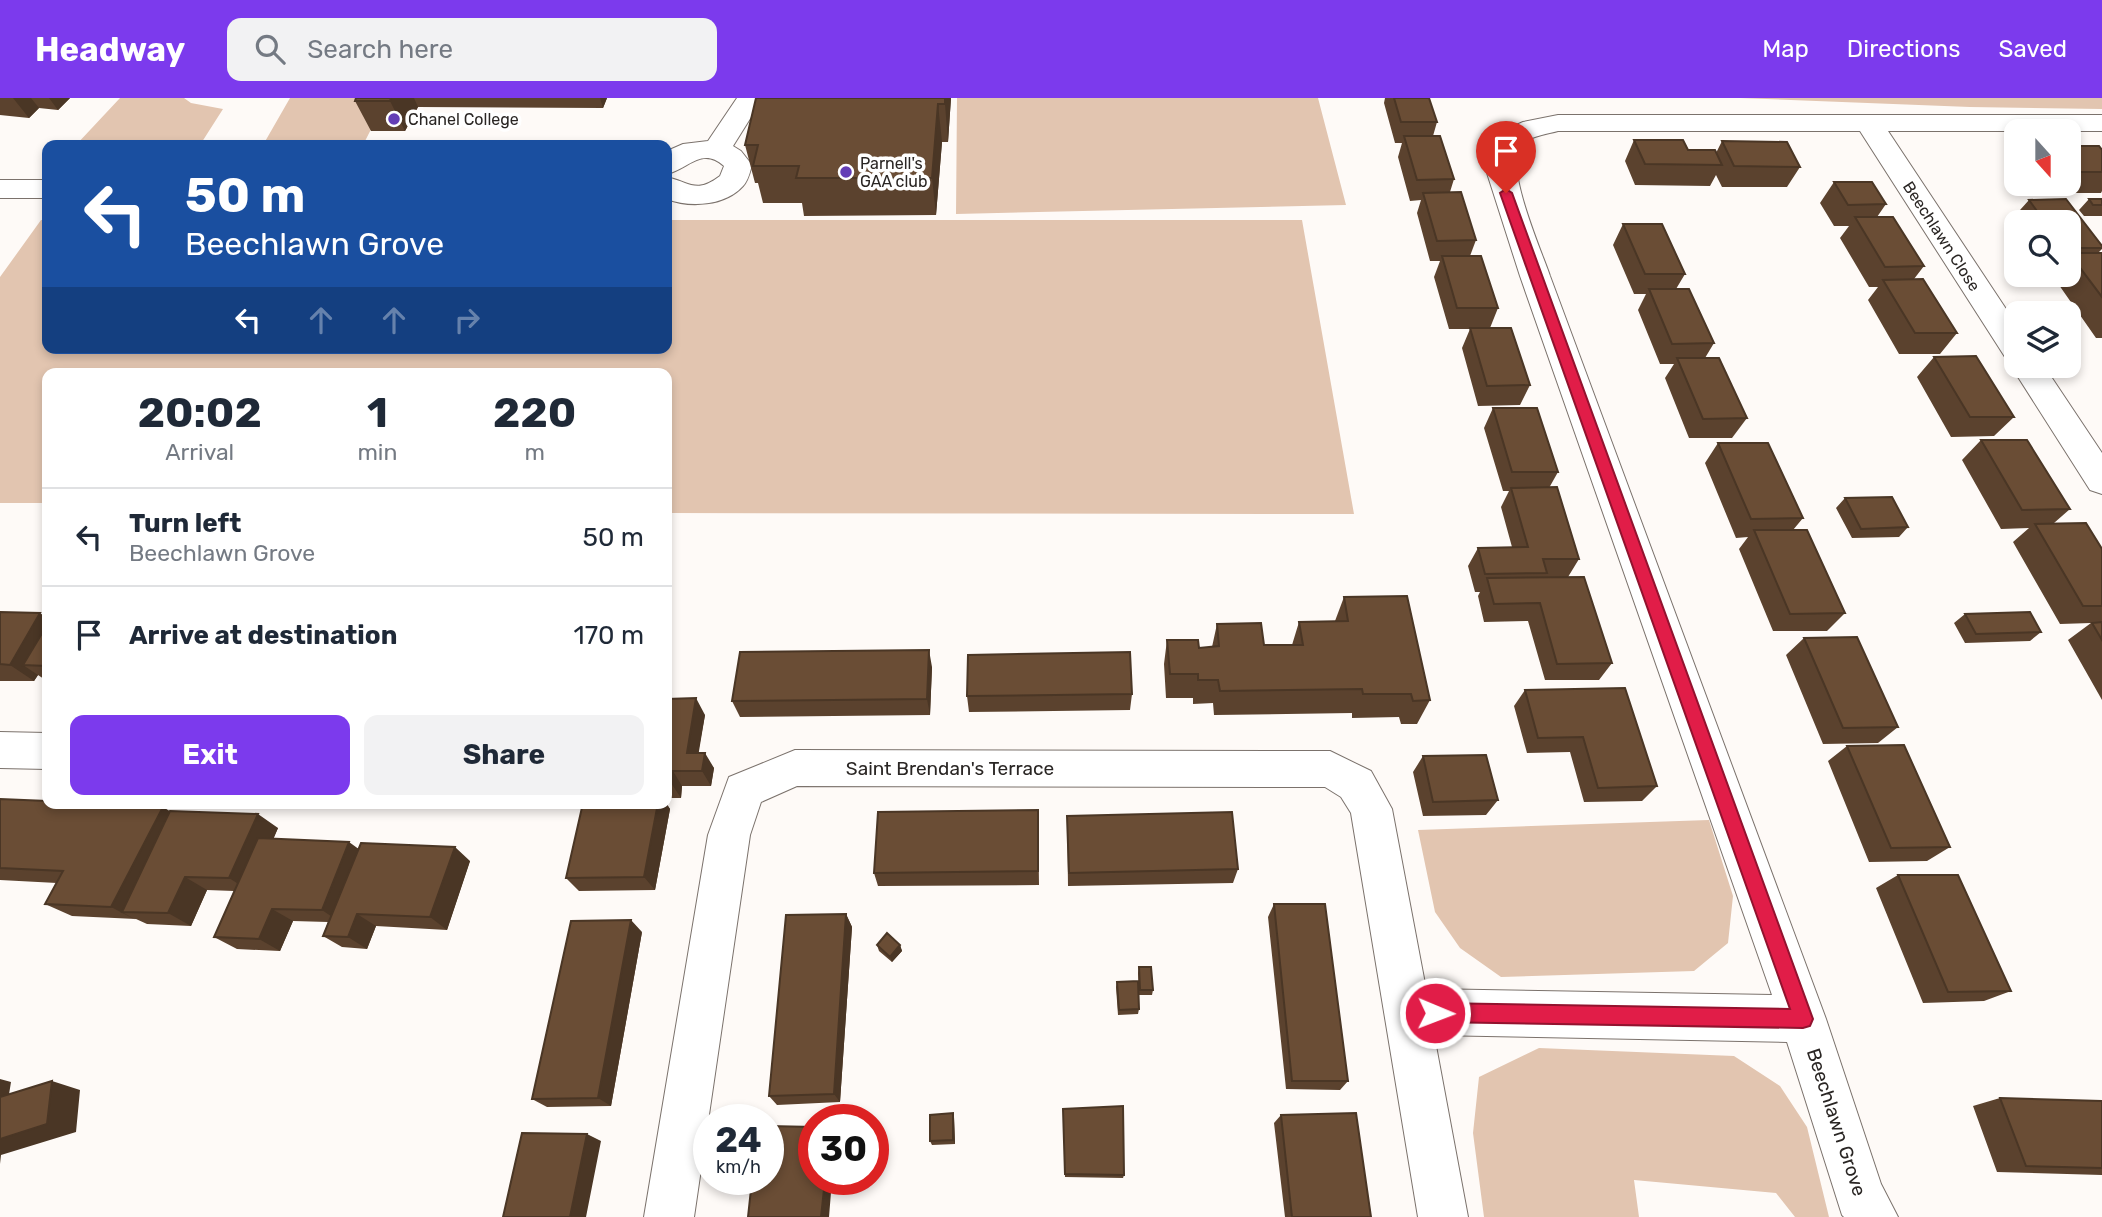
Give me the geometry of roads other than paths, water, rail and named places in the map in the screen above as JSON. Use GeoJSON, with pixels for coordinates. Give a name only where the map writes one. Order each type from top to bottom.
{"type":"FeatureCollection","features":[{"type":"Feature","properties":{"kind":"street"},"geometry":{"type":"LineString","coordinates":[[716,150],[750,98]]}},
{"type":"Feature","properties":{"kind":"street"},"geometry":{"type":"LineString","coordinates":[[1868,122],[2102,123]]}},
{"type":"Feature","properties":{"kind":"street","name":"Beechlawn Grove"},"geometry":{"type":"LineString","coordinates":[[1868,122],[1559,123],[1533,128],[1511,138],[1501,154],[1501,173],[1803,1019],[1860,1197],[1873,1217]]}},
{"type":"Feature","properties":{"kind":"street","name":"Beechlawn Close"},"geometry":{"type":"LineString","coordinates":[[1868,122],[2004,331]]}},
{"type":"Feature","properties":{"kind":"street"},"geometry":{"type":"LineString","coordinates":[[672,161],[692,151],[716,150],[734,158],[738,165],[733,180],[714,192],[689,195],[672,190]]}},
{"type":"Feature","properties":{"kind":"street"},"geometry":{"type":"LineString","coordinates":[[0,189],[42,189]]}},
{"type":"Feature","properties":{"kind":"street"},"geometry":{"type":"LineString","coordinates":[[2035,378],[2102,481]]}},
{"type":"Feature","properties":{"kind":"street"},"geometry":{"type":"LineString","coordinates":[[0,750],[42,751]]}},
{"type":"Feature","properties":{"kind":"street","name":"Saint Brendan's Terrace"},"geometry":{"type":"LineString","coordinates":[[669,1217],[729,835],[744,790],[795,768],[1330,769],[1356,784],[1371,809],[1409,1012],[1443,1217]]}},
{"type":"Feature","properties":{"kind":"street"},"geometry":{"type":"LineString","coordinates":[[1409,1012],[1803,1019]]}},
{"type":"Feature","properties":{"kind":"place","name":"Chanel College"},"geometry":{"type":"Point","coordinates":[394,119]}},
{"type":"Feature","properties":{"kind":"place","name":"Parnell's GAA club"},"geometry":{"type":"Point","coordinates":[846,172]}}]}
